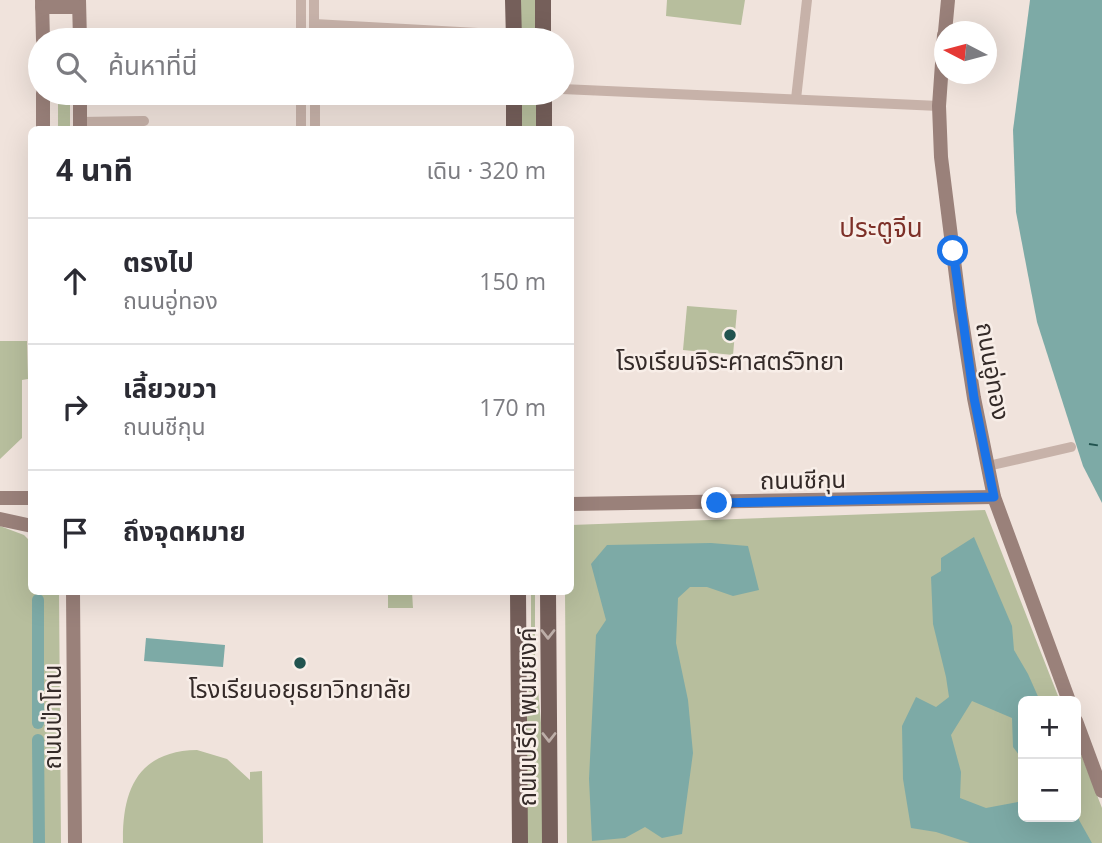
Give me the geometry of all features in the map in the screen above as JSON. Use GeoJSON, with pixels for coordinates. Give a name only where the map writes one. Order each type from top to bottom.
{"type":"FeatureCollection","features":[{"type":"Feature","properties":{"kind":"main road"},"geometry":{"type":"LineString","coordinates":[[513,0],[514,28]]}},
{"type":"Feature","properties":{"kind":"main road"},"geometry":{"type":"LineString","coordinates":[[543,0],[543,28]]}},
{"type":"Feature","properties":{"kind":"main road","name":"ถนนอู่ทอง"},"geometry":{"type":"LineString","coordinates":[[946,21],[948,0]]}},
{"type":"Feature","properties":{"kind":"main road"},"geometry":{"type":"LineString","coordinates":[[43,28],[43,3],[79,3],[80,28]]}},
{"type":"Feature","properties":{"kind":"main road","name":"ถนนอู่ทอง"},"geometry":{"type":"LineString","coordinates":[[941,84],[941,157],[960,307],[994,497],[1067,696]]}},
{"type":"Feature","properties":{"kind":"main road"},"geometry":{"type":"LineString","coordinates":[[43,105],[43,126]]}},
{"type":"Feature","properties":{"kind":"main road"},"geometry":{"type":"LineString","coordinates":[[80,105],[80,126]]}},
{"type":"Feature","properties":{"kind":"main road"},"geometry":{"type":"LineString","coordinates":[[514,105],[514,126]]}},
{"type":"Feature","properties":{"kind":"main road"},"geometry":{"type":"LineString","coordinates":[[544,105],[544,126]]}},
{"type":"Feature","properties":{"kind":"main road","name":"ถนนชีกุน"},"geometry":{"type":"LineString","coordinates":[[574,505],[994,497]]}},
{"type":"Feature","properties":{"kind":"main road"},"geometry":{"type":"LineString","coordinates":[[0,498],[28,498]]}},
{"type":"Feature","properties":{"kind":"main road"},"geometry":{"type":"LineString","coordinates":[[0,519],[28,526]]}},
{"type":"Feature","properties":{"kind":"main road","name":"ถนนป่าโทน"},"geometry":{"type":"LineString","coordinates":[[74,595],[75,843]]}},
{"type":"Feature","properties":{"kind":"main road","name":"ถนนปรีดี พนมยงค์"},"geometry":{"type":"LineString","coordinates":[[518,595],[520,843]]}},
{"type":"Feature","properties":{"kind":"main road","name":"ถนนปรีดี พนมยงค์"},"geometry":{"type":"LineString","coordinates":[[548,595],[550,843]]}},
{"type":"Feature","properties":{"kind":"main road"},"geometry":{"type":"LineString","coordinates":[[1081,734],[1102,791]]}},
{"type":"Feature","properties":{"kind":"street"},"geometry":{"type":"LineString","coordinates":[[301,0],[301,28]]}},
{"type":"Feature","properties":{"kind":"street"},"geometry":{"type":"LineString","coordinates":[[314,0],[314,28]]}},
{"type":"Feature","properties":{"kind":"street"},"geometry":{"type":"LineString","coordinates":[[796,99],[807,0]]}},
{"type":"Feature","properties":{"kind":"street"},"geometry":{"type":"LineString","coordinates":[[314,24],[373,28]]}},
{"type":"Feature","properties":{"kind":"street"},"geometry":{"type":"LineString","coordinates":[[574,90],[939,106]]}},
{"type":"Feature","properties":{"kind":"street"},"geometry":{"type":"LineString","coordinates":[[301,105],[301,126]]}},
{"type":"Feature","properties":{"kind":"street"},"geometry":{"type":"LineString","coordinates":[[315,105],[315,126]]}},
{"type":"Feature","properties":{"kind":"street"},"geometry":{"type":"LineString","coordinates":[[80,126],[144,121]]}},
{"type":"Feature","properties":{"kind":"street"},"geometry":{"type":"LineString","coordinates":[[988,466],[1072,447]]}},
{"type":"Feature","properties":{"kind":"green space"},"geometry":{"type":"Polygon","coordinates":[[[520,0],[535,0],[536,28],[520,28],[520,0]]]}},
{"type":"Feature","properties":{"kind":"green space"},"geometry":{"type":"Polygon","coordinates":[[[667,0],[745,0],[741,25],[666,16],[667,0]]]}},
{"type":"Feature","properties":{"kind":"green space"},"geometry":{"type":"Polygon","coordinates":[[[58,105],[70,105],[70,126],[58,126],[58,105]]]}},
{"type":"Feature","properties":{"kind":"green space"},"geometry":{"type":"Polygon","coordinates":[[[521,105],[536,105],[536,126],[521,126],[521,105]]]}},
{"type":"Feature","properties":{"kind":"green space"},"geometry":{"type":"Polygon","coordinates":[[[687,306],[737,310],[733,355],[683,350],[687,306]]]}},
{"type":"Feature","properties":{"kind":"green space"},"geometry":{"type":"Polygon","coordinates":[[[0,341],[27,341],[28,379],[22,380],[22,438],[0,459],[0,341]]]}},
{"type":"Feature","properties":{"kind":"green space"},"geometry":{"type":"Polygon","coordinates":[[[985,510],[1058,696],[1018,696],[1018,822],[1081,822],[1081,754],[1102,808],[1102,843],[567,843],[565,595],[574,595],[574,525],[985,510]]]}},
{"type":"Feature","properties":{"kind":"green space"},"geometry":{"type":"Polygon","coordinates":[[[0,526],[28,539],[28,595],[59,595],[61,843],[0,843],[0,526]]]}},
{"type":"Feature","properties":{"kind":"green space"},"geometry":{"type":"Polygon","coordinates":[[[388,595],[412,595],[413,608],[388,608],[388,595]]]}},
{"type":"Feature","properties":{"kind":"green space"},"geometry":{"type":"Polygon","coordinates":[[[531,595],[535,595],[535,656],[542,734],[542,843],[527,843],[526,734],[531,656],[531,595]]]}},
{"type":"Feature","properties":{"kind":"green space"},"geometry":{"type":"Polygon","coordinates":[[[197,750],[227,759],[250,780],[250,772],[262,771],[263,843],[123,843],[126,807],[137,777],[147,766],[160,758],[177,752],[197,750]]]}},
{"type":"Feature","properties":{"kind":"water"},"geometry":{"type":"Polygon","coordinates":[[[1030,0],[1102,0],[1102,503],[1083,466],[1037,322],[1016,212],[1013,130],[1030,0]]]}},
{"type":"Feature","properties":{"kind":"water"},"geometry":{"type":"Polygon","coordinates":[[[974,537],[1012,626],[1014,650],[1038,696],[1018,696],[1018,754],[1013,747],[1012,718],[972,701],[951,735],[961,772],[960,798],[986,808],[1018,802],[1018,822],[1080,822],[1092,843],[970,843],[936,832],[911,828],[903,779],[902,726],[916,697],[936,707],[949,697],[933,624],[931,577],[941,571],[941,558],[974,537]]]}},
{"type":"Feature","properties":{"kind":"water"},"geometry":{"type":"Polygon","coordinates":[[[711,543],[748,546],[759,590],[733,596],[707,587],[690,587],[678,598],[676,643],[688,700],[693,753],[682,834],[662,838],[645,827],[625,838],[592,841],[589,779],[596,635],[606,620],[591,564],[607,545],[711,543]]]}},
{"type":"Feature","properties":{"kind":"water"},"geometry":{"type":"Polygon","coordinates":[[[146,638],[225,645],[223,667],[144,661],[146,638]]]}},
{"type":"Feature","properties":{"kind":"waterway"},"geometry":{"type":"LineString","coordinates":[[38,600],[38,723]]}},
{"type":"Feature","properties":{"kind":"waterway"},"geometry":{"type":"LineString","coordinates":[[38,740],[39,843]]}},
{"type":"Feature","properties":{"kind":"ferry route"},"geometry":{"type":"LineString","coordinates":[[1089,444],[1102,446]]}},
{"type":"Feature","properties":{"kind":"place","name":"โรงเรียนจิระศาสตร์วิทยา"},"geometry":{"type":"Point","coordinates":[730,335]}},
{"type":"Feature","properties":{"kind":"place","name":"โรงเรียนอยุธยาวิทยาลัย"},"geometry":{"type":"Point","coordinates":[300,663]}},
{"type":"Feature","properties":{"kind":"district","name":"ประตูจีน"},"geometry":{"type":"Point","coordinates":[881,227]}},
{"type":"Feature","properties":{"kind":"route"},"geometry":{"type":"LineString","coordinates":[[717,503],[994,497],[974,398],[953,251]]}}]}
